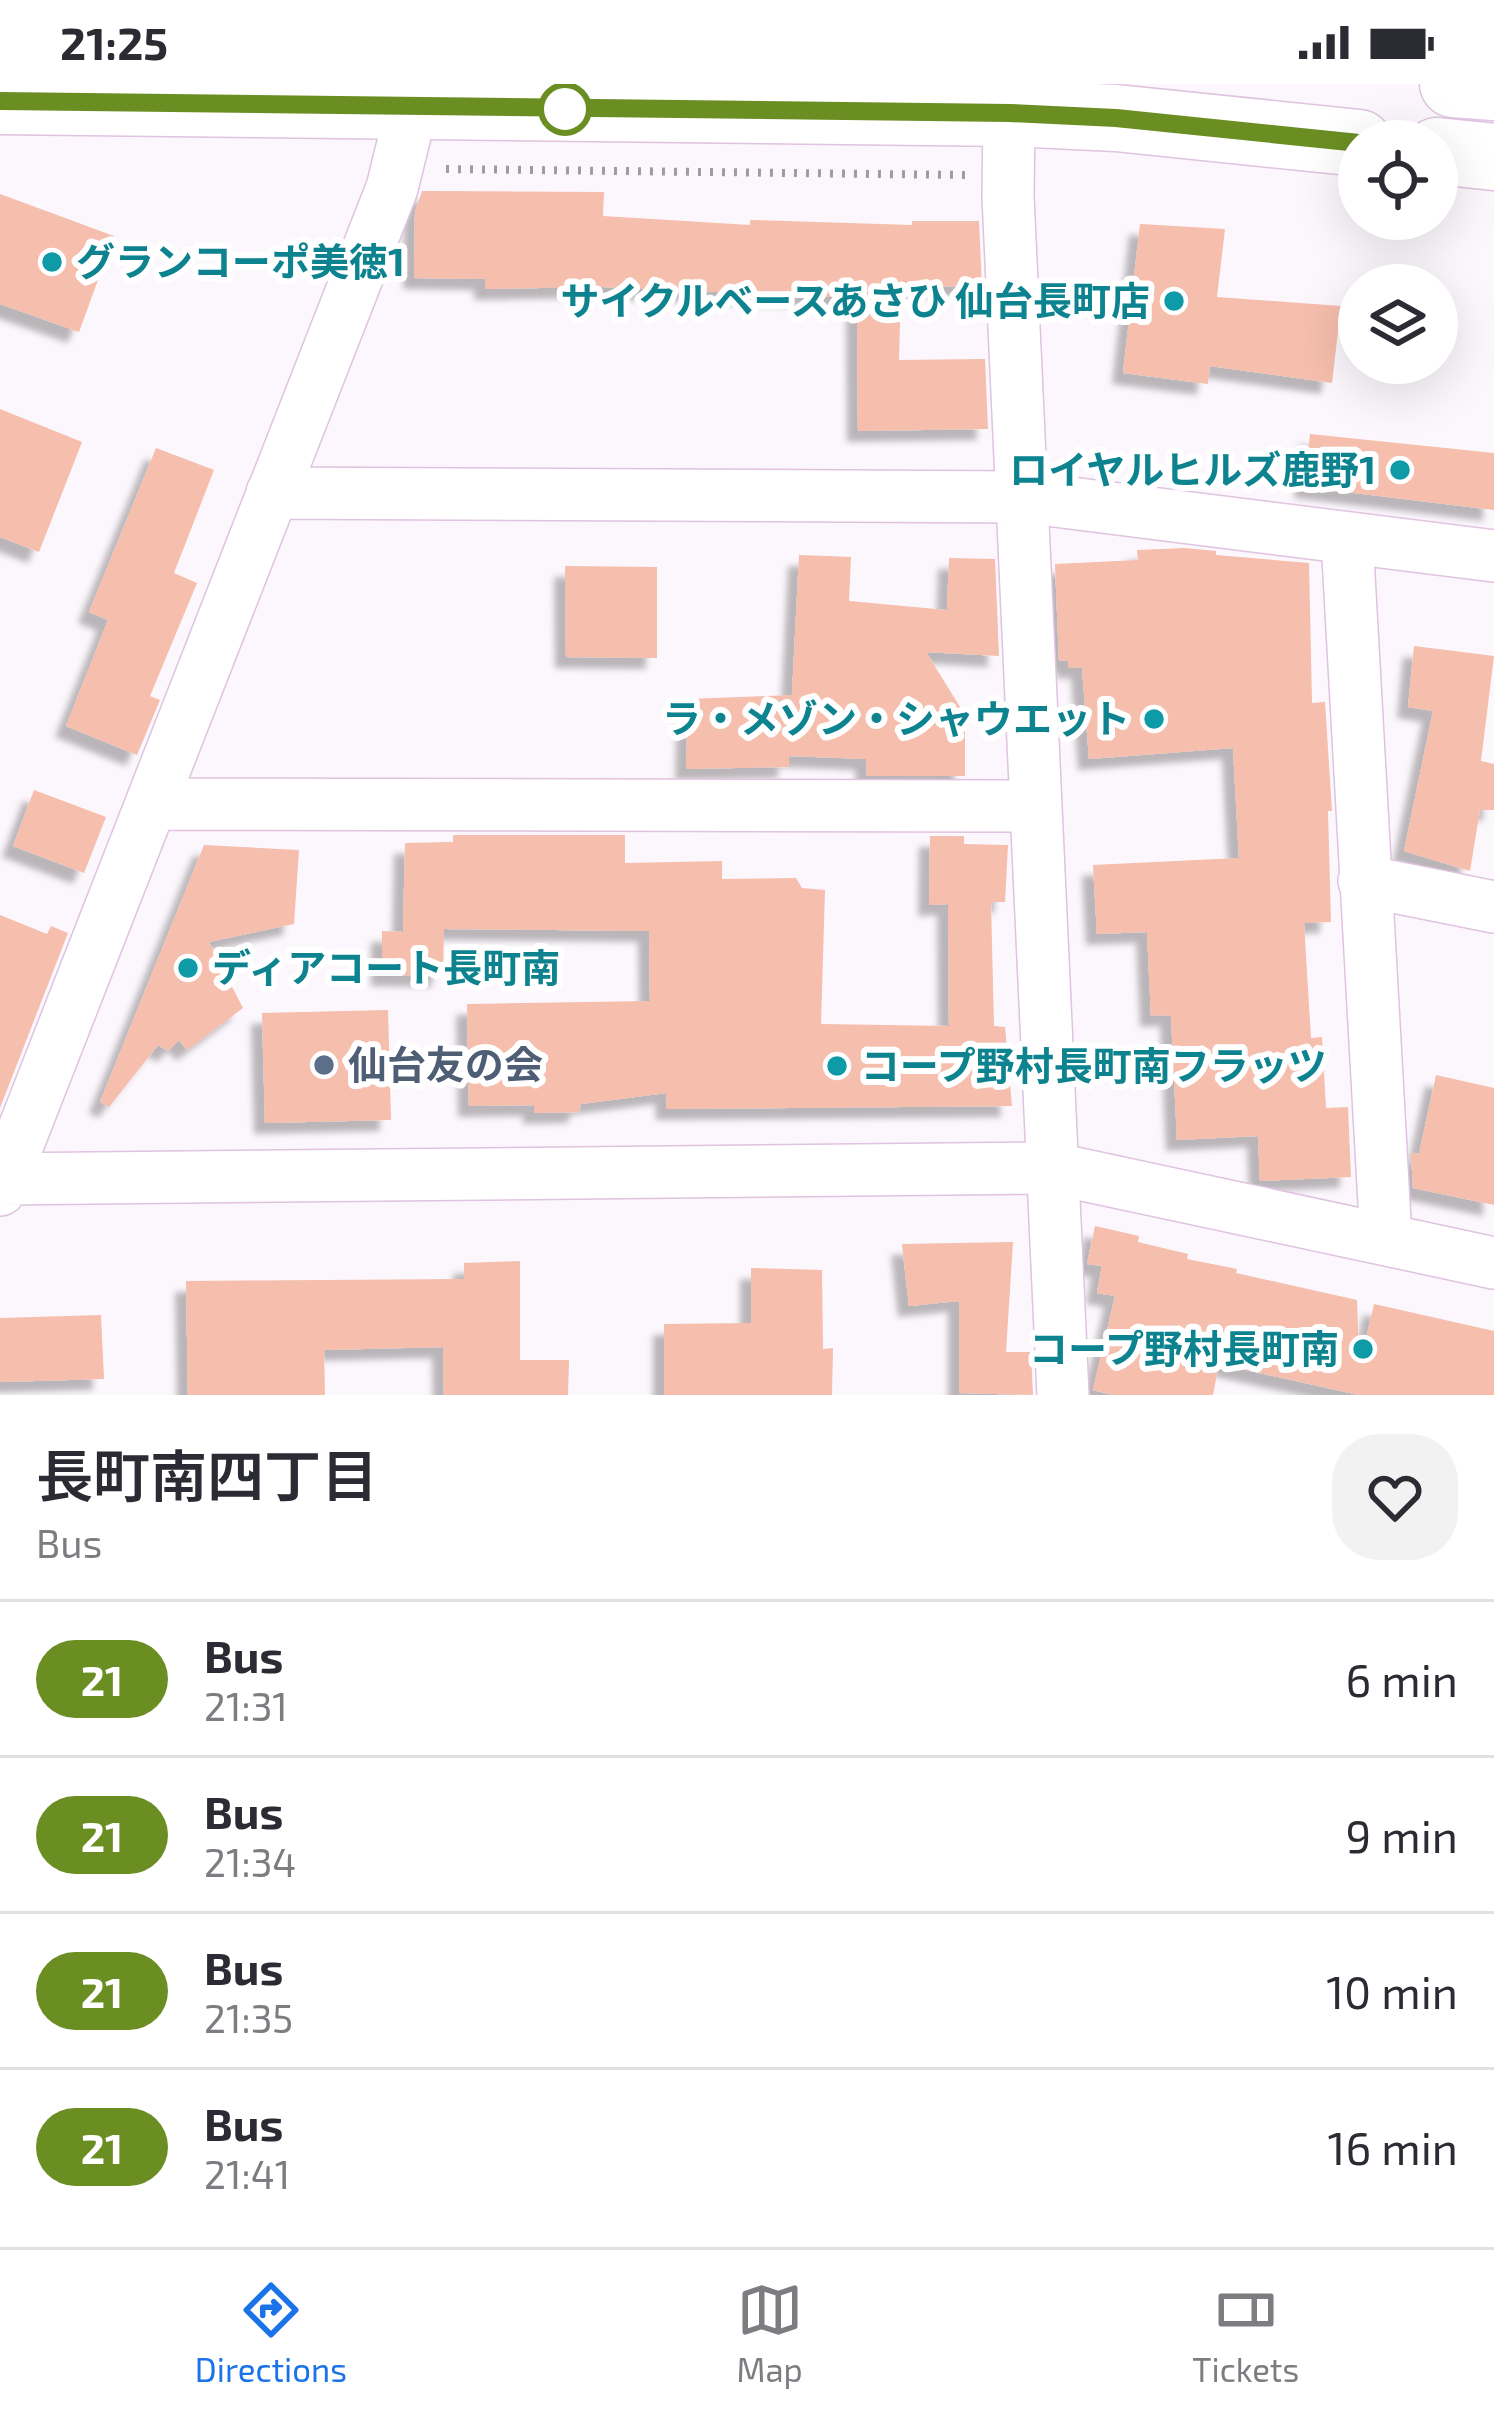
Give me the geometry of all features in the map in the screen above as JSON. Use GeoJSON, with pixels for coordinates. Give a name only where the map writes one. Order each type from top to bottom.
{"type":"FeatureCollection","features":[{"type":"Feature","properties":{"kind":"street"},"geometry":{"type":"LineString","coordinates":[[1453,84],[1494,87]]}},
{"type":"Feature","properties":{"kind":"street"},"geometry":{"type":"LineString","coordinates":[[1010,99],[1008,196],[1063,1395]]}},
{"type":"Feature","properties":{"kind":"street"},"geometry":{"type":"LineString","coordinates":[[0,101],[419,138],[1010,99],[1116,118],[1338,141]]}},
{"type":"Feature","properties":{"kind":"street"},"geometry":{"type":"LineString","coordinates":[[419,138],[396,180],[1,1183],[1052,1168],[1494,1263]]}},
{"type":"Feature","properties":{"kind":"street"},"geometry":{"type":"LineString","coordinates":[[1458,153],[1494,157]]}},
{"type":"Feature","properties":{"kind":"street"},"geometry":{"type":"LineString","coordinates":[[272,493],[1023,497],[1494,556]]}},
{"type":"Feature","properties":{"kind":"street"},"geometry":{"type":"LineString","coordinates":[[1347,539],[1386,1239]]}},
{"type":"Feature","properties":{"kind":"street"},"geometry":{"type":"LineString","coordinates":[[154,804],[1036,806]]}},
{"type":"Feature","properties":{"kind":"street"},"geometry":{"type":"LineString","coordinates":[[1364,881],[1494,907]]}},
{"type":"Feature","properties":{"kind":"path"},"geometry":{"type":"LineString","coordinates":[[419,138],[986,175]]}},
{"type":"Feature","properties":{"kind":"building"},"geometry":{"type":"Polygon","coordinates":[[[422,191],[604,192],[603,216],[750,225],[750,220],[912,225],[912,221],[979,221],[982,286],[901,287],[899,360],[985,359],[988,429],[858,431],[857,298],[603,287],[485,289],[485,279],[414,278],[415,212],[422,191]]]}},
{"type":"Feature","properties":{"kind":"building","name":"グランコーポ美徳1"},"geometry":{"type":"Polygon","coordinates":[[[0,194],[114,236],[79,332],[0,304],[0,194]]]}},
{"type":"Feature","properties":{"kind":"building"},"geometry":{"type":"Polygon","coordinates":[[[1140,224],[1225,229],[1217,297],[1338,306],[1332,383],[1210,366],[1208,384],[1123,373],[1140,224]]]}},
{"type":"Feature","properties":{"kind":"building"},"geometry":{"type":"Polygon","coordinates":[[[0,409],[82,442],[39,552],[0,537],[0,409]]]}},
{"type":"Feature","properties":{"kind":"building","name":"ロイヤルヒルズ鹿野1"},"geometry":{"type":"Polygon","coordinates":[[[1310,434],[1494,453],[1494,510],[1305,487],[1310,434]]]}},
{"type":"Feature","properties":{"kind":"building"},"geometry":{"type":"Polygon","coordinates":[[[156,448],[214,470],[174,573],[197,583],[150,696],[160,700],[137,755],[66,726],[108,620],[89,612],[156,448]]]}},
{"type":"Feature","properties":{"kind":"building"},"geometry":{"type":"Polygon","coordinates":[[[1185,548],[1309,563],[1312,703],[1325,702],[1332,811],[1328,811],[1331,922],[1304,923],[1311,1038],[1322,1037],[1326,1108],[1348,1107],[1351,1177],[1260,1181],[1258,1136],[1177,1140],[1171,1015],[1151,1016],[1147,932],[1097,934],[1093,865],[1239,858],[1233,748],[1089,759],[1082,667],[1068,668],[1068,661],[1059,660],[1055,564],[1138,560],[1137,550],[1185,548]]]}},
{"type":"Feature","properties":{"kind":"building"},"geometry":{"type":"Polygon","coordinates":[[[799,555],[851,557],[849,601],[947,610],[949,558],[995,559],[999,656],[926,652],[965,715],[965,776],[867,776],[866,759],[789,756],[789,767],[686,769],[688,699],[792,695],[799,555]]]}},
{"type":"Feature","properties":{"kind":"building"},"geometry":{"type":"Polygon","coordinates":[[[565,566],[657,567],[657,658],[566,657],[565,566]]]}},
{"type":"Feature","properties":{"kind":"building"},"geometry":{"type":"Polygon","coordinates":[[[1414,646],[1494,656],[1481,761],[1494,764],[1494,810],[1480,810],[1470,871],[1404,851],[1433,711],[1408,707],[1414,646]]]}},
{"type":"Feature","properties":{"kind":"building"},"geometry":{"type":"Polygon","coordinates":[[[34,790],[106,817],[84,873],[13,846],[34,790]]]}},
{"type":"Feature","properties":{"kind":"building"},"geometry":{"type":"Polygon","coordinates":[[[453,835],[625,835],[625,863],[722,861],[722,879],[796,878],[802,888],[825,890],[821,1024],[949,1026],[948,904],[929,905],[930,836],[964,836],[964,844],[1008,845],[1005,902],[991,902],[994,1026],[1005,1027],[1012,1106],[667,1109],[666,1093],[581,1104],[579,1112],[534,1113],[534,1105],[469,1106],[467,1004],[650,1001],[649,931],[444,929],[443,976],[382,975],[382,931],[403,932],[405,843],[453,842],[453,835]]]}},
{"type":"Feature","properties":{"kind":"building","name":"ディアコート長町南"},"geometry":{"type":"Polygon","coordinates":[[[204,845],[299,850],[294,924],[209,942],[243,1008],[187,1050],[179,1040],[168,1051],[158,1045],[109,1107],[100,1102],[204,845]]]}},
{"type":"Feature","properties":{"kind":"building"},"geometry":{"type":"Polygon","coordinates":[[[0,915],[47,934],[51,926],[68,933],[0,1108],[0,915]]]}},
{"type":"Feature","properties":{"kind":"building"},"geometry":{"type":"Polygon","coordinates":[[[388,1010],[391,1120],[265,1123],[262,1013],[388,1010]]]}},
{"type":"Feature","properties":{"kind":"building"},"geometry":{"type":"Polygon","coordinates":[[[1436,1075],[1494,1088],[1494,1205],[1413,1188],[1411,1153],[1419,1154],[1436,1075]]]}},
{"type":"Feature","properties":{"kind":"building"},"geometry":{"type":"Polygon","coordinates":[[[1095,1226],[1139,1236],[1138,1242],[1237,1269],[1236,1273],[1357,1300],[1359,1352],[1363,1352],[1374,1304],[1494,1331],[1494,1395],[1359,1395],[1219,1364],[1213,1395],[1113,1395],[1093,1390],[1115,1296],[1097,1293],[1102,1266],[1087,1264],[1095,1226]]]}},
{"type":"Feature","properties":{"kind":"building"},"geometry":{"type":"Polygon","coordinates":[[[1013,1242],[1006,1352],[1031,1352],[1033,1395],[959,1393],[959,1301],[909,1306],[902,1244],[1013,1242]]]}},
{"type":"Feature","properties":{"kind":"building"},"geometry":{"type":"Polygon","coordinates":[[[520,1261],[520,1360],[569,1360],[568,1395],[444,1395],[443,1347],[324,1350],[325,1395],[188,1395],[186,1281],[464,1279],[464,1263],[520,1261]]]}},
{"type":"Feature","properties":{"kind":"building"},"geometry":{"type":"Polygon","coordinates":[[[751,1268],[822,1270],[823,1349],[833,1348],[832,1395],[664,1395],[664,1324],[751,1323],[751,1268]]]}},
{"type":"Feature","properties":{"kind":"building"},"geometry":{"type":"Polygon","coordinates":[[[101,1315],[104,1379],[0,1382],[0,1318],[101,1315]]]}},
{"type":"Feature","properties":{"kind":"bus line","name":"21"},"geometry":{"type":"LineString","coordinates":[[0,101],[1010,113],[1116,118],[1338,141]]}},
{"type":"Feature","properties":{"kind":"place","name":"グランコーポ美徳1"},"geometry":{"type":"Point","coordinates":[52,262]}},
{"type":"Feature","properties":{"kind":"place","name":"サイクルベースあさひ 仙台長町店"},"geometry":{"type":"Point","coordinates":[1174,301]}},
{"type":"Feature","properties":{"kind":"place","name":"ロイヤルヒルズ鹿野1"},"geometry":{"type":"Point","coordinates":[1400,470]}},
{"type":"Feature","properties":{"kind":"place","name":"ラ・メゾン・シャウエット"},"geometry":{"type":"Point","coordinates":[1154,719]}},
{"type":"Feature","properties":{"kind":"place","name":"ディアコート長町南"},"geometry":{"type":"Point","coordinates":[188,968]}},
{"type":"Feature","properties":{"kind":"place","name":"仙台友の会"},"geometry":{"type":"Point","coordinates":[324,1065]}},
{"type":"Feature","properties":{"kind":"place","name":"コープ野村長町南フラッツ"},"geometry":{"type":"Point","coordinates":[837,1066]}},
{"type":"Feature","properties":{"kind":"place","name":"コープ野村長町南"},"geometry":{"type":"Point","coordinates":[1363,1349]}}]}
